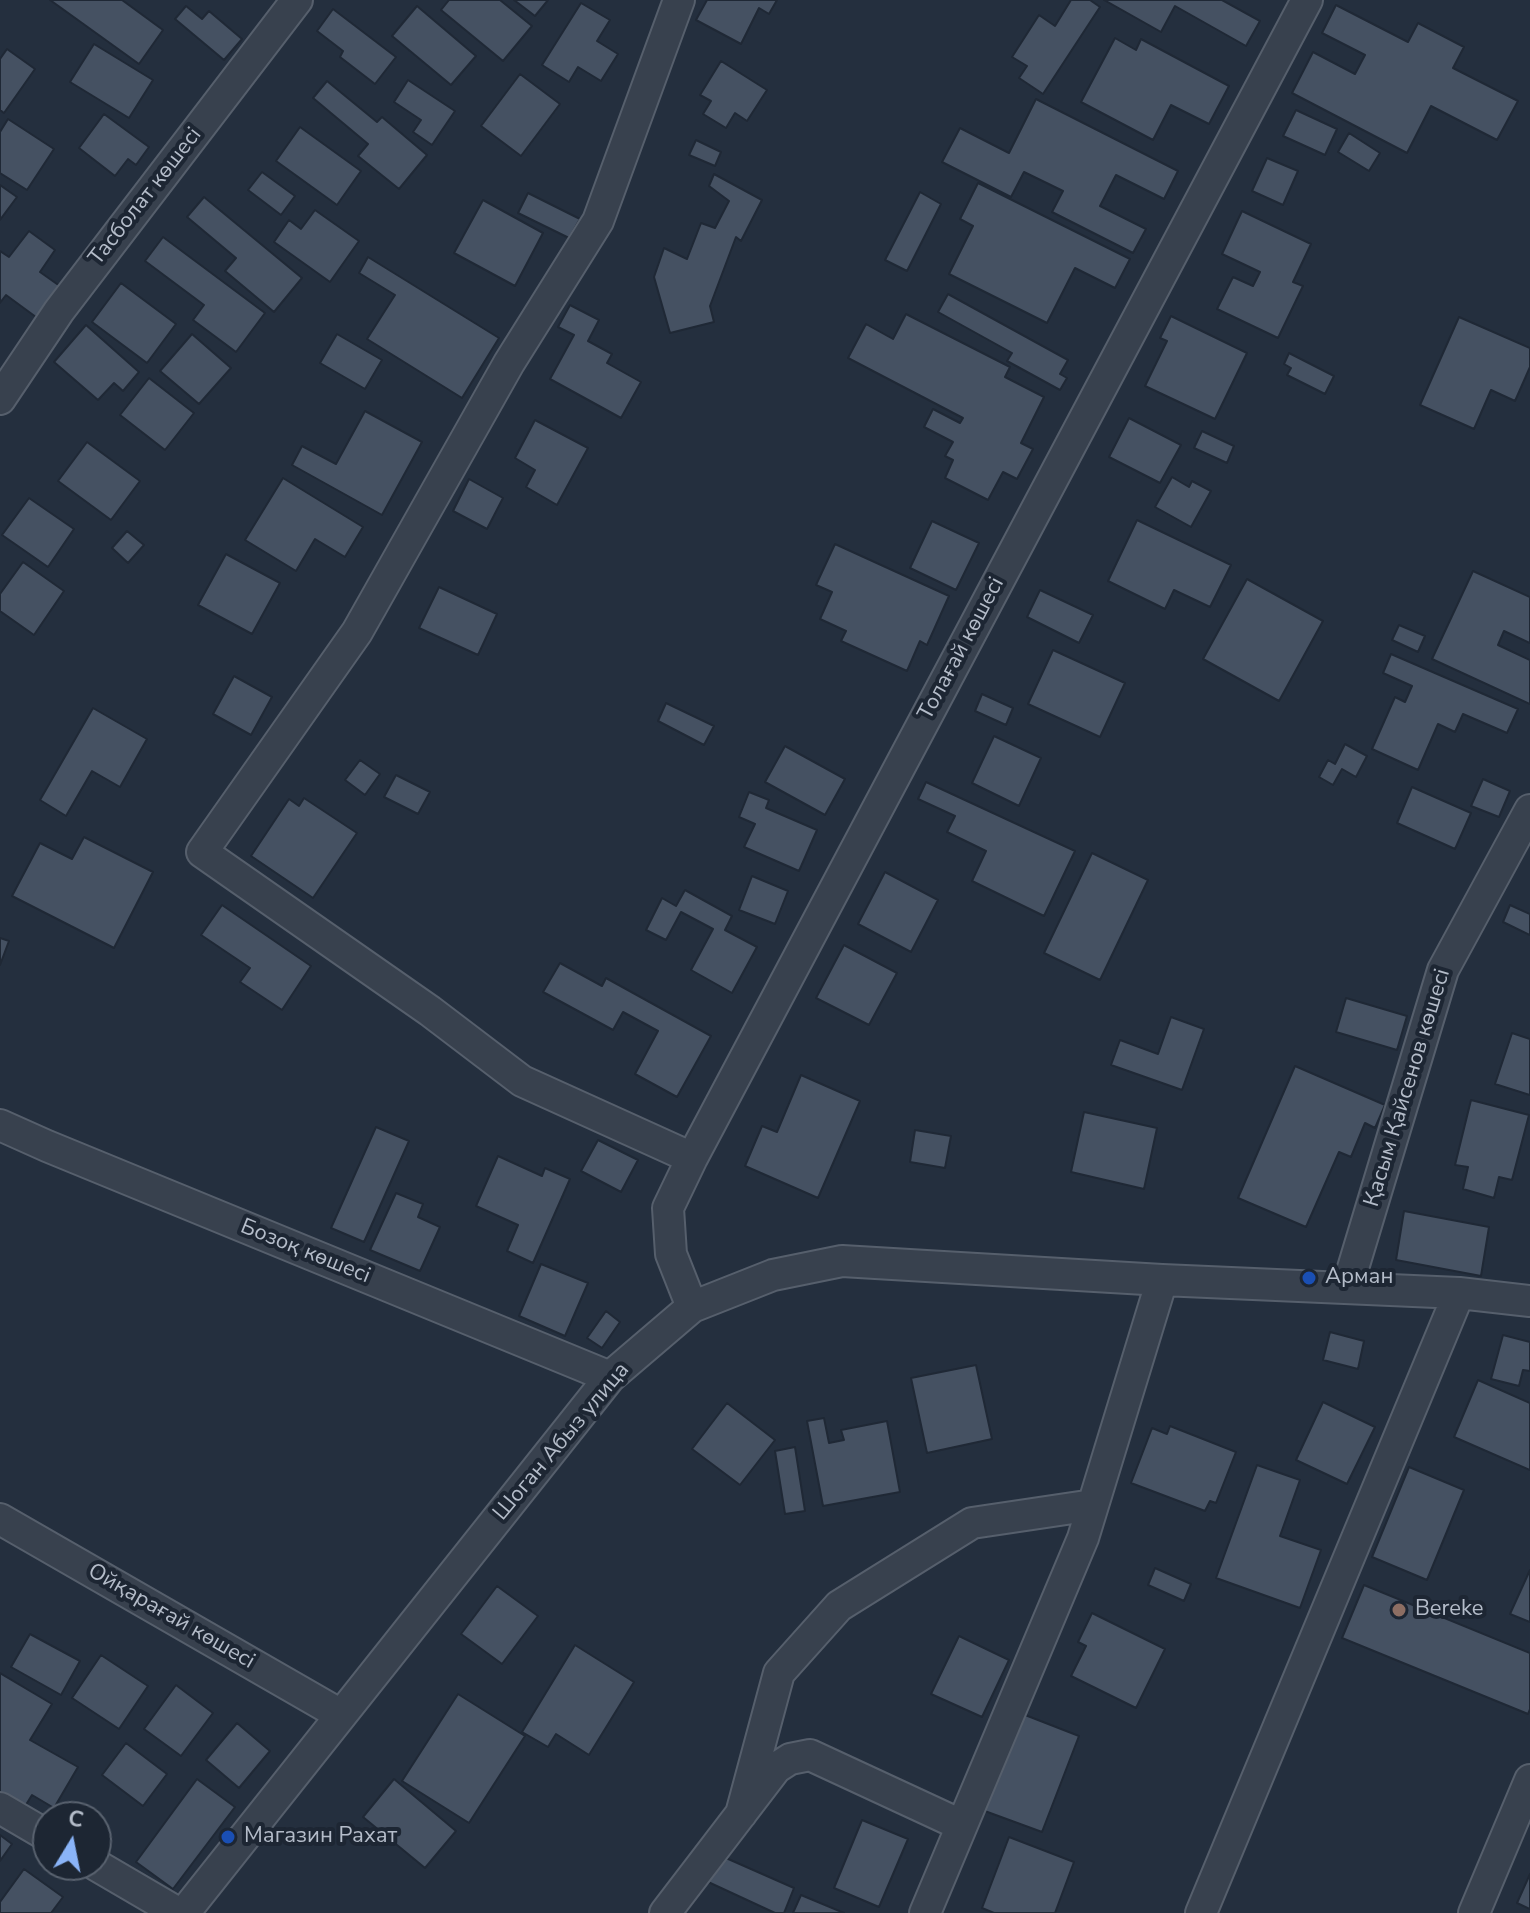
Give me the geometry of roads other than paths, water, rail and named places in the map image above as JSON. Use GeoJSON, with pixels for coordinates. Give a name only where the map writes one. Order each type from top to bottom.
{"type":"FeatureCollection","features":[{"type":"Feature","properties":{"kind":"street","name":"Тасболат көшесі"},"geometry":{"type":"LineString","coordinates":[[0,399],[59,311],[297,0]]}},
{"type":"Feature","properties":{"kind":"street"},"geometry":{"type":"LineString","coordinates":[[679,0],[598,221],[509,363],[357,632],[202,852],[430,1011],[522,1081],[692,1158]]}},
{"type":"Feature","properties":{"kind":"street","name":"Толағай көшесі"},"geometry":{"type":"LineString","coordinates":[[692,1307],[671,1254],[668,1208],[1307,0]]}},
{"type":"Feature","properties":{"kind":"street","name":"Қасым Қайсенов көшесі"},"geometry":{"type":"LineString","coordinates":[[1347,1288],[1443,970],[1530,810]]}},
{"type":"Feature","properties":{"kind":"street","name":"Бозоқ көшесі"},"geometry":{"type":"LineString","coordinates":[[0,1125],[610,1377]]}},
{"type":"Feature","properties":{"kind":"street","name":"Шоган Абыз улица"},"geometry":{"type":"LineString","coordinates":[[181,1913],[610,1377],[692,1307],[773,1275],[842,1261],[1162,1280],[1459,1293],[1530,1301]]}},
{"type":"Feature","properties":{"kind":"street"},"geometry":{"type":"LineString","coordinates":[[925,1913],[1083,1538],[1162,1280]]}},
{"type":"Feature","properties":{"kind":"street"},"geometry":{"type":"LineString","coordinates":[[1201,1913],[1459,1293]]}},
{"type":"Feature","properties":{"kind":"street"},"geometry":{"type":"LineString","coordinates":[[741,1814],[779,1673],[839,1606],[972,1523],[1093,1505]]}},
{"type":"Feature","properties":{"kind":"street","name":"Ойқарағай көшесі"},"geometry":{"type":"LineString","coordinates":[[0,1519],[341,1715]]}},
{"type":"Feature","properties":{"kind":"street"},"geometry":{"type":"LineString","coordinates":[[665,1913],[776,1768],[790,1759],[810,1755],[961,1825]]}},
{"type":"Feature","properties":{"kind":"street"},"geometry":{"type":"LineString","coordinates":[[1474,1913],[1530,1780]]}},
{"type":"Feature","properties":{"kind":"street"},"geometry":{"type":"LineString","coordinates":[[0,1808],[32,1827]]}},
{"type":"Feature","properties":{"kind":"street"},"geometry":{"type":"LineString","coordinates":[[112,1874],[181,1913]]}},
{"type":"Feature","properties":{"kind":"place","name":"Арман"},"geometry":{"type":"Point","coordinates":[1309,1278]}},
{"type":"Feature","properties":{"kind":"place","name":"Bereke"},"geometry":{"type":"Point","coordinates":[1399,1610]}},
{"type":"Feature","properties":{"kind":"place","name":"Магазин Рахат"},"geometry":{"type":"Point","coordinates":[228,1837]}}]}
